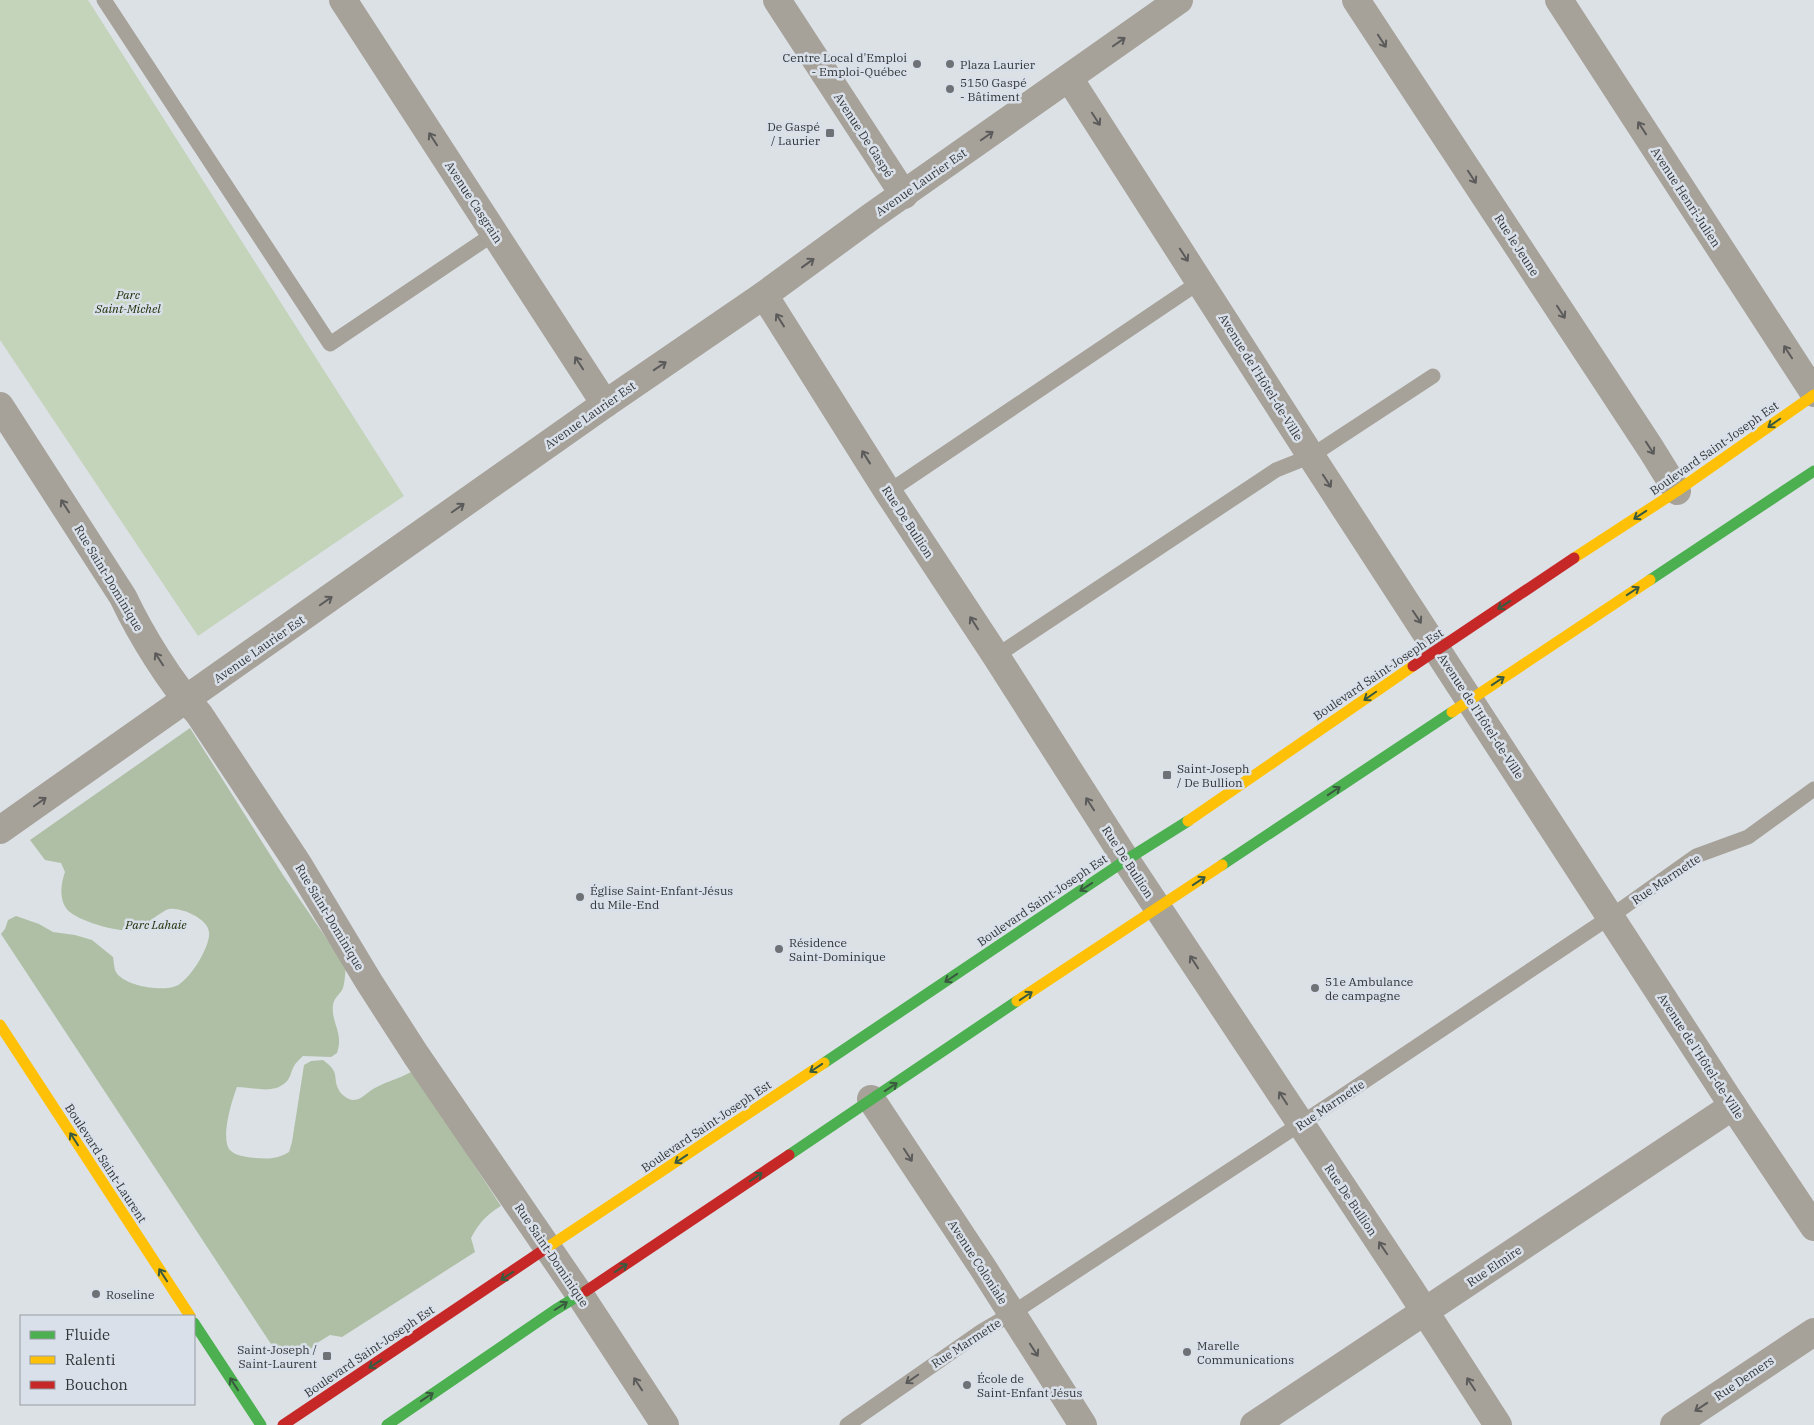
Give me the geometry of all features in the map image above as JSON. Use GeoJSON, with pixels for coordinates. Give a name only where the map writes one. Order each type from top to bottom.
{"type":"FeatureCollection","features":[{"type":"Feature","properties":{"kind":"main road","name":"Boulevard Saint-Joseph Est"},"geometry":{"type":"LineString","coordinates":[[283,1425],[1126,860],[1178,828],[1437,649],[1677,491],[1814,394]]}},
{"type":"Feature","properties":{"kind":"main road"},"geometry":{"type":"LineString","coordinates":[[387,1425],[871,1099],[1814,471]]}},
{"type":"Feature","properties":{"kind":"main road","name":"Boulevard Saint-Laurent"},"geometry":{"type":"LineString","coordinates":[[0,1025],[189,1315]]}},
{"type":"Feature","properties":{"kind":"main road"},"geometry":{"type":"LineString","coordinates":[[195,1325],[261,1425]]}},
{"type":"Feature","properties":{"kind":"street","name":"Avenue Casgrain"},"geometry":{"type":"LineString","coordinates":[[343,0],[606,404]]}},
{"type":"Feature","properties":{"kind":"street","name":"Avenue De Gaspé"},"geometry":{"type":"LineString","coordinates":[[777,0],[904,195]]}},
{"type":"Feature","properties":{"kind":"street","name":"Avenue Laurier Est"},"geometry":{"type":"LineString","coordinates":[[0,830],[764,295],[1179,0]]}},
{"type":"Feature","properties":{"kind":"street","name":"Rue le Jeune"},"geometry":{"type":"LineString","coordinates":[[1356,0],[1677,491]]}},
{"type":"Feature","properties":{"kind":"street","name":"Avenue Henri-Julien"},"geometry":{"type":"LineString","coordinates":[[1559,0],[1814,394]]}},
{"type":"Feature","properties":{"kind":"street","name":"Avenue de l'Hôtel-de-Ville"},"geometry":{"type":"LineString","coordinates":[[1069,78],[1311,456],[1733,1106],[1814,1227]]}},
{"type":"Feature","properties":{"kind":"street","name":"Rue De Bullion"},"geometry":{"type":"LineString","coordinates":[[764,295],[888,492],[996,656],[1126,860],[1498,1425]]}},
{"type":"Feature","properties":{"kind":"street","name":"Rue Saint-Dominique"},"geometry":{"type":"LineString","coordinates":[[0,406],[123,597],[140,631],[186,700],[199,714],[293,855],[369,982],[416,1055],[580,1294],[665,1425]]}},
{"type":"Feature","properties":{"kind":"street","name":"Avenue Coloniale"},"geometry":{"type":"LineString","coordinates":[[871,1099],[1083,1425]]}},
{"type":"Feature","properties":{"kind":"street","name":"Rue Elmire"},"geometry":{"type":"LineString","coordinates":[[1254,1425],[1733,1106]]}},
{"type":"Feature","properties":{"kind":"street","name":"Rue Demers"},"geometry":{"type":"LineString","coordinates":[[1674,1425],[1814,1332]]}},
{"type":"Feature","properties":{"kind":"lane"},"geometry":{"type":"LineString","coordinates":[[104,0],[330,344],[495,233]]}},
{"type":"Feature","properties":{"kind":"lane"},"geometry":{"type":"LineString","coordinates":[[888,492],[1200,281]]}},
{"type":"Feature","properties":{"kind":"lane"},"geometry":{"type":"LineString","coordinates":[[996,656],[1276,470],[1311,456],[1432,376]]}},
{"type":"Feature","properties":{"kind":"lane","name":"Rue Marmette"},"geometry":{"type":"LineString","coordinates":[[847,1425],[982,1331],[1011,1314],[1300,1124],[1610,917],[1696,856],[1748,837],[1814,790]]}},
{"type":"Feature","properties":{"kind":"green space","name":"Parc Saint-Michel"},"geometry":{"type":"Polygon","coordinates":[[[0,0],[88,0],[404,496],[198,636],[0,340],[0,0]]]}},
{"type":"Feature","properties":{"kind":"green space","name":"Parc Lahaie"},"geometry":{"type":"Polygon","coordinates":[[[190,728],[283,875],[346,967],[343,988],[333,1005],[339,1039],[337,1053],[331,1057],[303,1056],[295,1065],[287,1081],[281,1086],[269,1089],[237,1087],[227,1127],[226,1136],[229,1149],[241,1156],[260,1158],[277,1157],[289,1152],[304,1065],[311,1061],[323,1060],[329,1065],[334,1072],[340,1092],[346,1098],[353,1100],[360,1098],[374,1088],[413,1071],[501,1206],[487,1216],[471,1238],[475,1252],[342,1337],[330,1335],[305,1354],[271,1344],[1,934],[8,920],[16,916],[39,924],[53,932],[92,940],[113,957],[115,971],[120,977],[135,984],[153,988],[170,988],[181,983],[187,977],[207,946],[209,932],[203,922],[188,912],[173,909],[166,910],[133,930],[107,928],[77,917],[70,913],[62,900],[65,872],[61,863],[45,860],[30,840],[190,728]]]}},
{"type":"Feature","properties":{"kind":"traffic: fast"},"geometry":{"type":"LineString","coordinates":[[1650,580],[1814,471]]}},
{"type":"Feature","properties":{"kind":"traffic: fast"},"geometry":{"type":"LineString","coordinates":[[1222,865],[1452,712]]}},
{"type":"Feature","properties":{"kind":"traffic: fast"},"geometry":{"type":"LineString","coordinates":[[824,1063],[1126,860],[1188,821]]}},
{"type":"Feature","properties":{"kind":"traffic: fast"},"geometry":{"type":"LineString","coordinates":[[789,1155],[1017,1001]]}},
{"type":"Feature","properties":{"kind":"traffic: fast"},"geometry":{"type":"LineString","coordinates":[[387,1425],[555,1310],[586,1291]]}},
{"type":"Feature","properties":{"kind":"traffic: fast"},"geometry":{"type":"LineString","coordinates":[[195,1325],[261,1425]]}},
{"type":"Feature","properties":{"kind":"traffic: slow"},"geometry":{"type":"LineString","coordinates":[[1574,558],[1677,491],[1814,395]]}},
{"type":"Feature","properties":{"kind":"traffic: slow"},"geometry":{"type":"LineString","coordinates":[[1452,712],[1650,580]]}},
{"type":"Feature","properties":{"kind":"traffic: slow"},"geometry":{"type":"LineString","coordinates":[[1188,821],[1413,666]]}},
{"type":"Feature","properties":{"kind":"traffic: slow"},"geometry":{"type":"LineString","coordinates":[[1017,1001],[1222,865]]}},
{"type":"Feature","properties":{"kind":"traffic: slow"},"geometry":{"type":"LineString","coordinates":[[0,1025],[189,1315]]}},
{"type":"Feature","properties":{"kind":"traffic: slow"},"geometry":{"type":"LineString","coordinates":[[545,1249],[824,1063]]}},
{"type":"Feature","properties":{"kind":"traffic: jam"},"geometry":{"type":"LineString","coordinates":[[1413,666],[1574,558]]}},
{"type":"Feature","properties":{"kind":"traffic: jam"},"geometry":{"type":"LineString","coordinates":[[586,1291],[789,1155]]}},
{"type":"Feature","properties":{"kind":"traffic: jam"},"geometry":{"type":"LineString","coordinates":[[283,1425],[545,1249]]}},
{"type":"Feature","properties":{"kind":"place","name":"Centre Local d'Emploi - Emploi-Québec"},"geometry":{"type":"Point","coordinates":[917,64]}},
{"type":"Feature","properties":{"kind":"place","name":"Plaza Laurier"},"geometry":{"type":"Point","coordinates":[950,64]}},
{"type":"Feature","properties":{"kind":"place","name":"5150 Gaspé - Bâtiment"},"geometry":{"type":"Point","coordinates":[950,89]}},
{"type":"Feature","properties":{"kind":"place","name":"De Gaspé / Laurier"},"geometry":{"type":"Point","coordinates":[830,133]}},
{"type":"Feature","properties":{"kind":"place","name":"Saint-Joseph / De Bullion"},"geometry":{"type":"Point","coordinates":[1167,775]}},
{"type":"Feature","properties":{"kind":"place","name":"Église Saint-Enfant-Jésus du Mile-End"},"geometry":{"type":"Point","coordinates":[580,897]}},
{"type":"Feature","properties":{"kind":"place","name":"Résidence Saint-Dominique"},"geometry":{"type":"Point","coordinates":[779,949]}},
{"type":"Feature","properties":{"kind":"place","name":"51e Ambulance de campagne"},"geometry":{"type":"Point","coordinates":[1315,988]}},
{"type":"Feature","properties":{"kind":"place","name":"Roseline"},"geometry":{"type":"Point","coordinates":[96,1294]}},
{"type":"Feature","properties":{"kind":"place","name":"Marelle Communications"},"geometry":{"type":"Point","coordinates":[1187,1352]}},
{"type":"Feature","properties":{"kind":"place","name":"Saint-Joseph / Saint-Laurent"},"geometry":{"type":"Point","coordinates":[327,1356]}},
{"type":"Feature","properties":{"kind":"place","name":"École de Saint-Enfant Jésus"},"geometry":{"type":"Point","coordinates":[967,1385]}}]}
